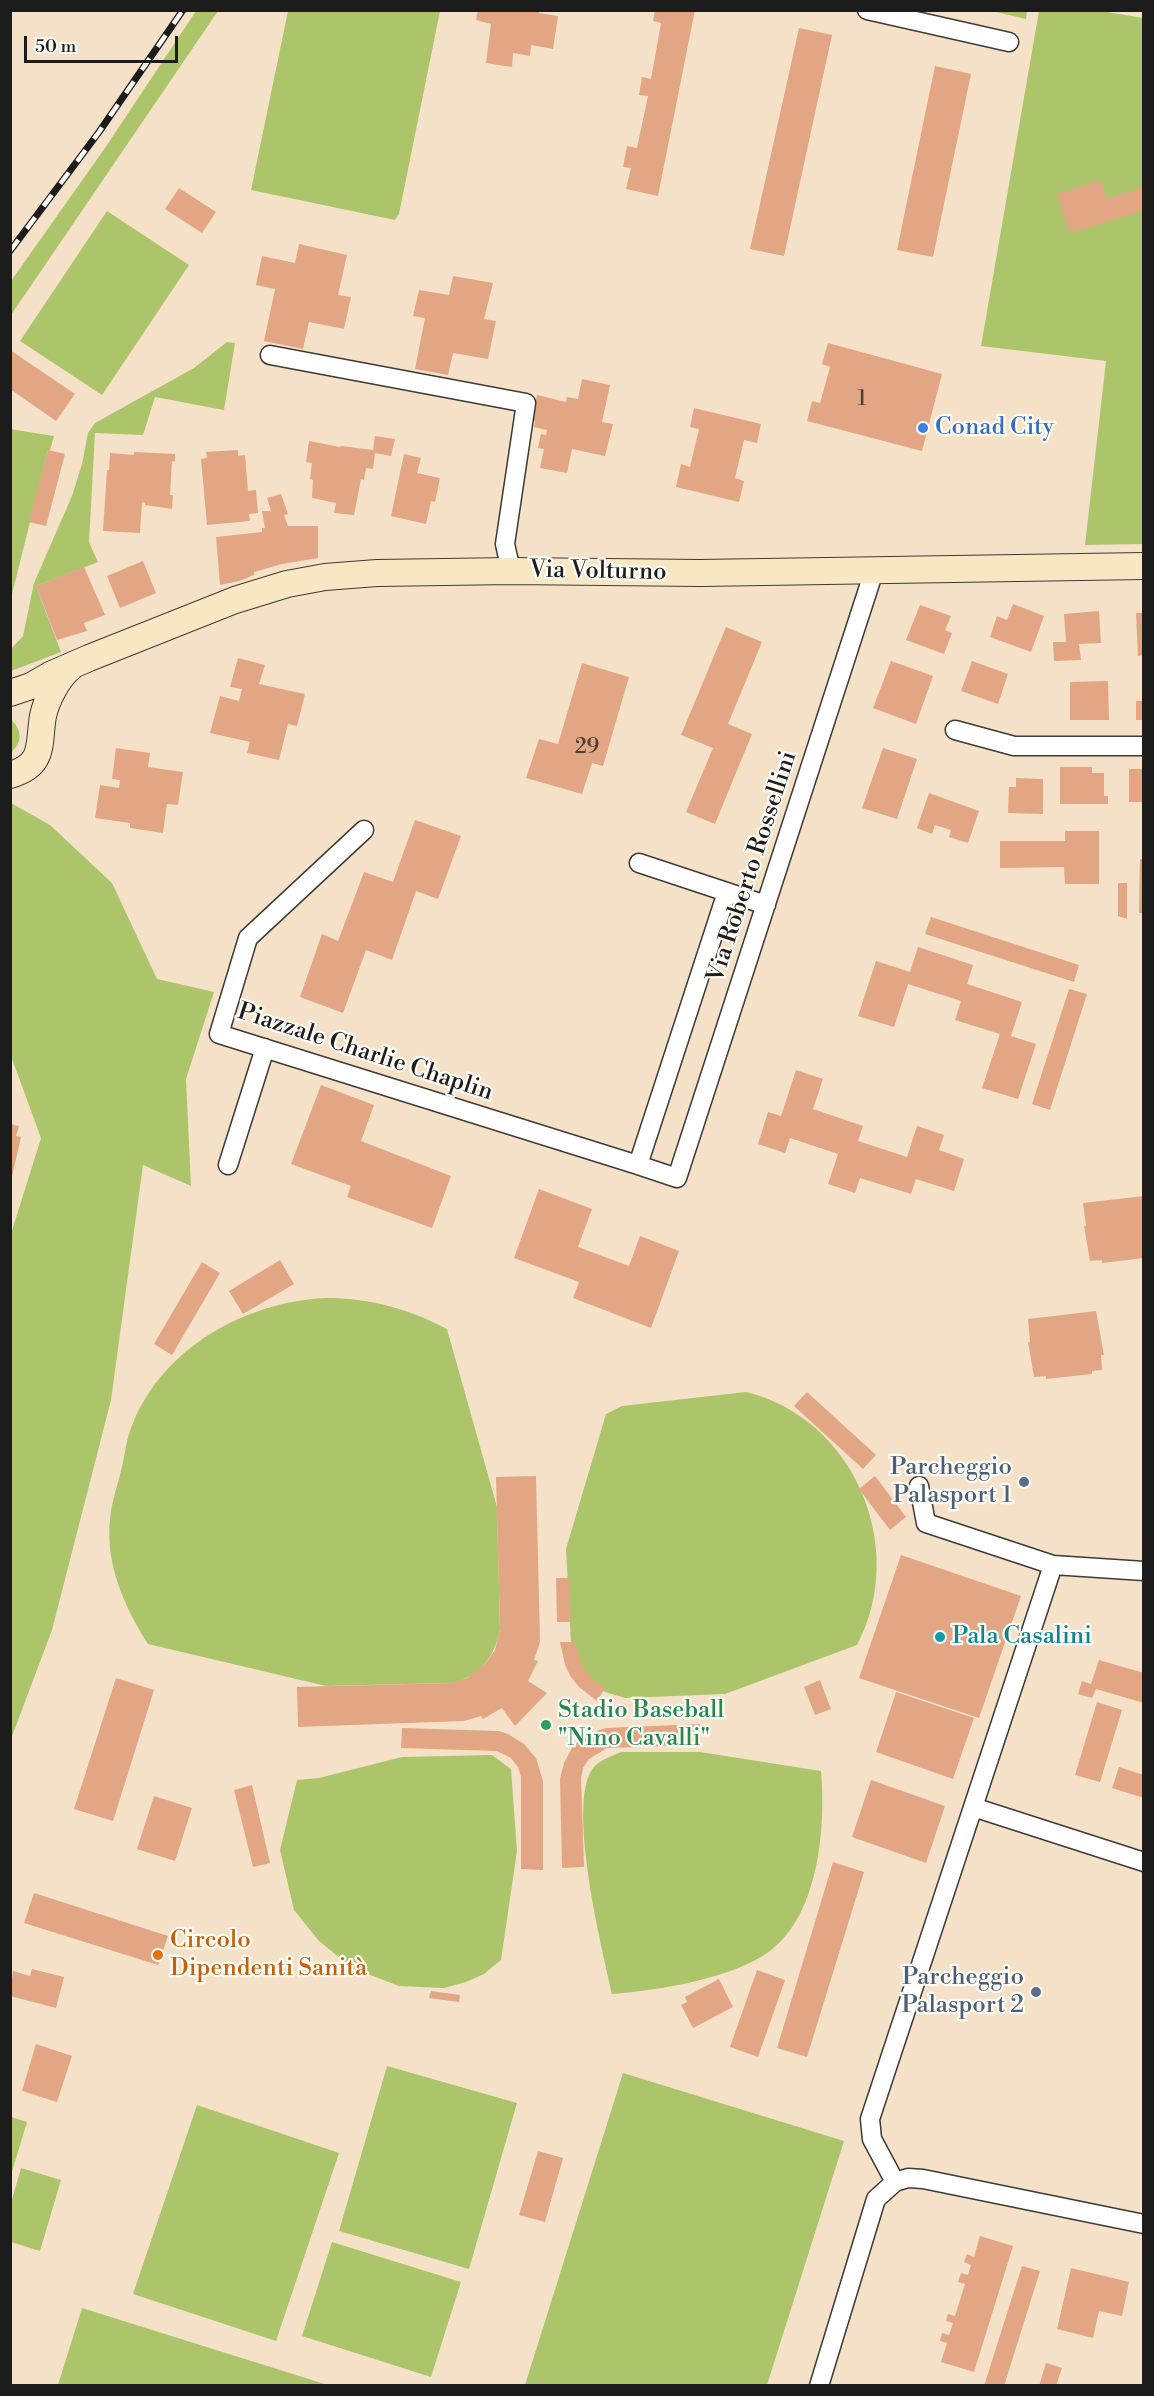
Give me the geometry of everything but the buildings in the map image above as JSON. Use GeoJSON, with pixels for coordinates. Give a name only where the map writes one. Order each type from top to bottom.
{"type":"FeatureCollection","features":[{"type":"Feature","properties":{"kind":"street"},"geometry":{"type":"LineString","coordinates":[[867,10],[1009,42]]}},
{"type":"Feature","properties":{"kind":"street"},"geometry":{"type":"LineString","coordinates":[[270,356],[526,403],[505,544],[511,572]]}},
{"type":"Feature","properties":{"kind":"street","name":"Via Volturno"},"geometry":{"type":"LineString","coordinates":[[10,695],[50,675],[235,600],[287,584],[357,574],[700,573],[1143,566]]}},
{"type":"Feature","properties":{"kind":"street","name":"Via Roberto Rossellini"},"geometry":{"type":"LineString","coordinates":[[677,1178],[874,571]]}},
{"type":"Feature","properties":{"kind":"street"},"geometry":{"type":"LineString","coordinates":[[12,775],[31,764],[36,757],[42,739],[47,701],[63,673],[70,668]]}},
{"type":"Feature","properties":{"kind":"street","name":"Via Volturno"},"geometry":{"type":"LineString","coordinates":[[10,695],[28,706],[39,721],[42,730]]}},
{"type":"Feature","properties":{"kind":"street"},"geometry":{"type":"LineString","coordinates":[[955,730],[1014,746],[1143,746]]}},
{"type":"Feature","properties":{"kind":"street","name":"Piazzale Charlie Chaplin"},"geometry":{"type":"LineString","coordinates":[[364,830],[248,938],[219,1034],[677,1178]]}},
{"type":"Feature","properties":{"kind":"street"},"geometry":{"type":"LineString","coordinates":[[639,863],[766,905]]}},
{"type":"Feature","properties":{"kind":"street"},"geometry":{"type":"LineString","coordinates":[[638,1165],[727,892]]}},
{"type":"Feature","properties":{"kind":"street"},"geometry":{"type":"LineString","coordinates":[[228,1165],[265,1047]]}},
{"type":"Feature","properties":{"kind":"street"},"geometry":{"type":"LineString","coordinates":[[919,1486],[926,1523],[1053,1565],[1143,1571]]}},
{"type":"Feature","properties":{"kind":"street"},"geometry":{"type":"LineString","coordinates":[[895,2182],[872,2139],[870,2119],[1053,1565]]}},
{"type":"Feature","properties":{"kind":"street"},"geometry":{"type":"LineString","coordinates":[[973,1807],[1143,1862]]}},
{"type":"Feature","properties":{"kind":"street"},"geometry":{"type":"LineString","coordinates":[[819,2385],[876,2199],[895,2182],[908,2178],[923,2179],[1143,2224]]}},
{"type":"Feature","properties":{"kind":"green space"},"geometry":{"type":"Polygon","coordinates":[[[196,11],[218,11],[11,315],[11,281],[105,148],[196,11]]]}},
{"type":"Feature","properties":{"kind":"green space"},"geometry":{"type":"Polygon","coordinates":[[[288,11],[440,11],[399,214],[395,220],[251,190],[288,11]]]}},
{"type":"Feature","properties":{"kind":"green space"},"geometry":{"type":"Polygon","coordinates":[[[992,11],[1027,11],[1026,19],[992,11]]]}},
{"type":"Feature","properties":{"kind":"green space"},"geometry":{"type":"Polygon","coordinates":[[[1039,11],[1101,11],[1143,18],[1143,544],[1085,545],[1106,361],[981,346],[1039,11]]]}},
{"type":"Feature","properties":{"kind":"green space"},"geometry":{"type":"Polygon","coordinates":[[[107,211],[189,265],[102,395],[20,341],[107,211]]]}},
{"type":"Feature","properties":{"kind":"green space"},"geometry":{"type":"Polygon","coordinates":[[[227,342],[235,343],[224,410],[155,397],[143,435],[95,433],[89,542],[98,562],[36,586],[61,652],[11,671],[11,649],[23,636],[34,583],[72,496],[82,464],[88,433],[95,423],[194,368],[227,342]]]}},
{"type":"Feature","properties":{"kind":"green space"},"geometry":{"type":"Polygon","coordinates":[[[10,429],[54,436],[50,450],[48,450],[11,598],[10,429]]]}},
{"type":"Feature","properties":{"kind":"green space"},"geometry":{"type":"Polygon","coordinates":[[[11,720],[20,736],[18,744],[11,752],[11,720]]]}},
{"type":"Feature","properties":{"kind":"green space"},"geometry":{"type":"Polygon","coordinates":[[[11,803],[50,825],[112,883],[157,979],[214,992],[186,1079],[191,1186],[143,1165],[111,1400],[52,1630],[11,1739],[10,1237],[41,1138],[11,1056],[11,803]]]}},
{"type":"Feature","properties":{"kind":"green space"},"geometry":{"type":"Polygon","coordinates":[[[325,1298],[357,1300],[388,1306],[417,1315],[447,1329],[497,1507],[500,1629],[498,1639],[484,1665],[460,1680],[450,1683],[326,1686],[148,1644],[132,1616],[119,1585],[109,1536],[111,1514],[129,1435],[147,1396],[165,1372],[211,1333],[238,1319],[266,1309],[295,1301],[325,1298]]]}},
{"type":"Feature","properties":{"kind":"green space"},"geometry":{"type":"Polygon","coordinates":[[[746,1392],[784,1406],[816,1429],[842,1458],[862,1492],[873,1529],[877,1568],[872,1607],[857,1645],[725,1694],[625,1698],[605,1692],[588,1681],[571,1643],[566,1549],[606,1414],[622,1406],[746,1392]]]}},
{"type":"Feature","properties":{"kind":"green space"},"geometry":{"type":"Polygon","coordinates":[[[621,1752],[700,1752],[821,1771],[820,1843],[809,1893],[786,1935],[770,1951],[736,1969],[694,1982],[612,1994],[594,1912],[583,1812],[586,1786],[593,1768],[602,1760],[621,1752]]]}},
{"type":"Feature","properties":{"kind":"green space"},"geometry":{"type":"Polygon","coordinates":[[[492,1755],[511,1769],[517,1851],[501,1960],[484,1974],[444,1988],[399,1986],[352,1968],[319,1941],[294,1910],[280,1850],[297,1780],[319,1778],[402,1757],[492,1755]]]}},
{"type":"Feature","properties":{"kind":"green space"},"geometry":{"type":"Polygon","coordinates":[[[387,2066],[517,2103],[469,2269],[339,2231],[387,2066]]]}},
{"type":"Feature","properties":{"kind":"green space"},"geometry":{"type":"Polygon","coordinates":[[[623,2073],[844,2141],[767,2385],[525,2385],[623,2073]]]}},
{"type":"Feature","properties":{"kind":"green space"},"geometry":{"type":"Polygon","coordinates":[[[197,2105],[339,2153],[276,2341],[133,2294],[197,2105]]]}},
{"type":"Feature","properties":{"kind":"green space"},"geometry":{"type":"Polygon","coordinates":[[[10,2117],[27,2122],[11,2175],[10,2117]]]}},
{"type":"Feature","properties":{"kind":"green space"},"geometry":{"type":"Polygon","coordinates":[[[21,2168],[61,2180],[40,2251],[11,2242],[11,2203],[21,2168]]]}},
{"type":"Feature","properties":{"kind":"green space"},"geometry":{"type":"Polygon","coordinates":[[[332,2242],[461,2282],[431,2377],[302,2336],[332,2242]]]}},
{"type":"Feature","properties":{"kind":"green space"},"geometry":{"type":"Polygon","coordinates":[[[82,2308],[328,2385],[58,2385],[82,2308]]]}},
{"type":"Feature","properties":{"kind":"railway"},"geometry":{"type":"LineString","coordinates":[[10,251],[99,132],[183,10]]}},
{"type":"Feature","properties":{"kind":"place","name":"Conad City"},"geometry":{"type":"Point","coordinates":[923,428]}},
{"type":"Feature","properties":{"kind":"place","name":"Parcheggio Palasport 1"},"geometry":{"type":"Point","coordinates":[1024,1482]}},
{"type":"Feature","properties":{"kind":"place","name":"Pala Casalini"},"geometry":{"type":"Point","coordinates":[940,1637]}},
{"type":"Feature","properties":{"kind":"place","name":"Stadio Baseball \"Nino Cavalli\""},"geometry":{"type":"Point","coordinates":[546,1725]}},
{"type":"Feature","properties":{"kind":"place","name":"Circolo Dipendenti Sanità"},"geometry":{"type":"Point","coordinates":[158,1955]}},
{"type":"Feature","properties":{"kind":"place","name":"Parcheggio Palasport 2"},"geometry":{"type":"Point","coordinates":[1036,1992]}}]}
